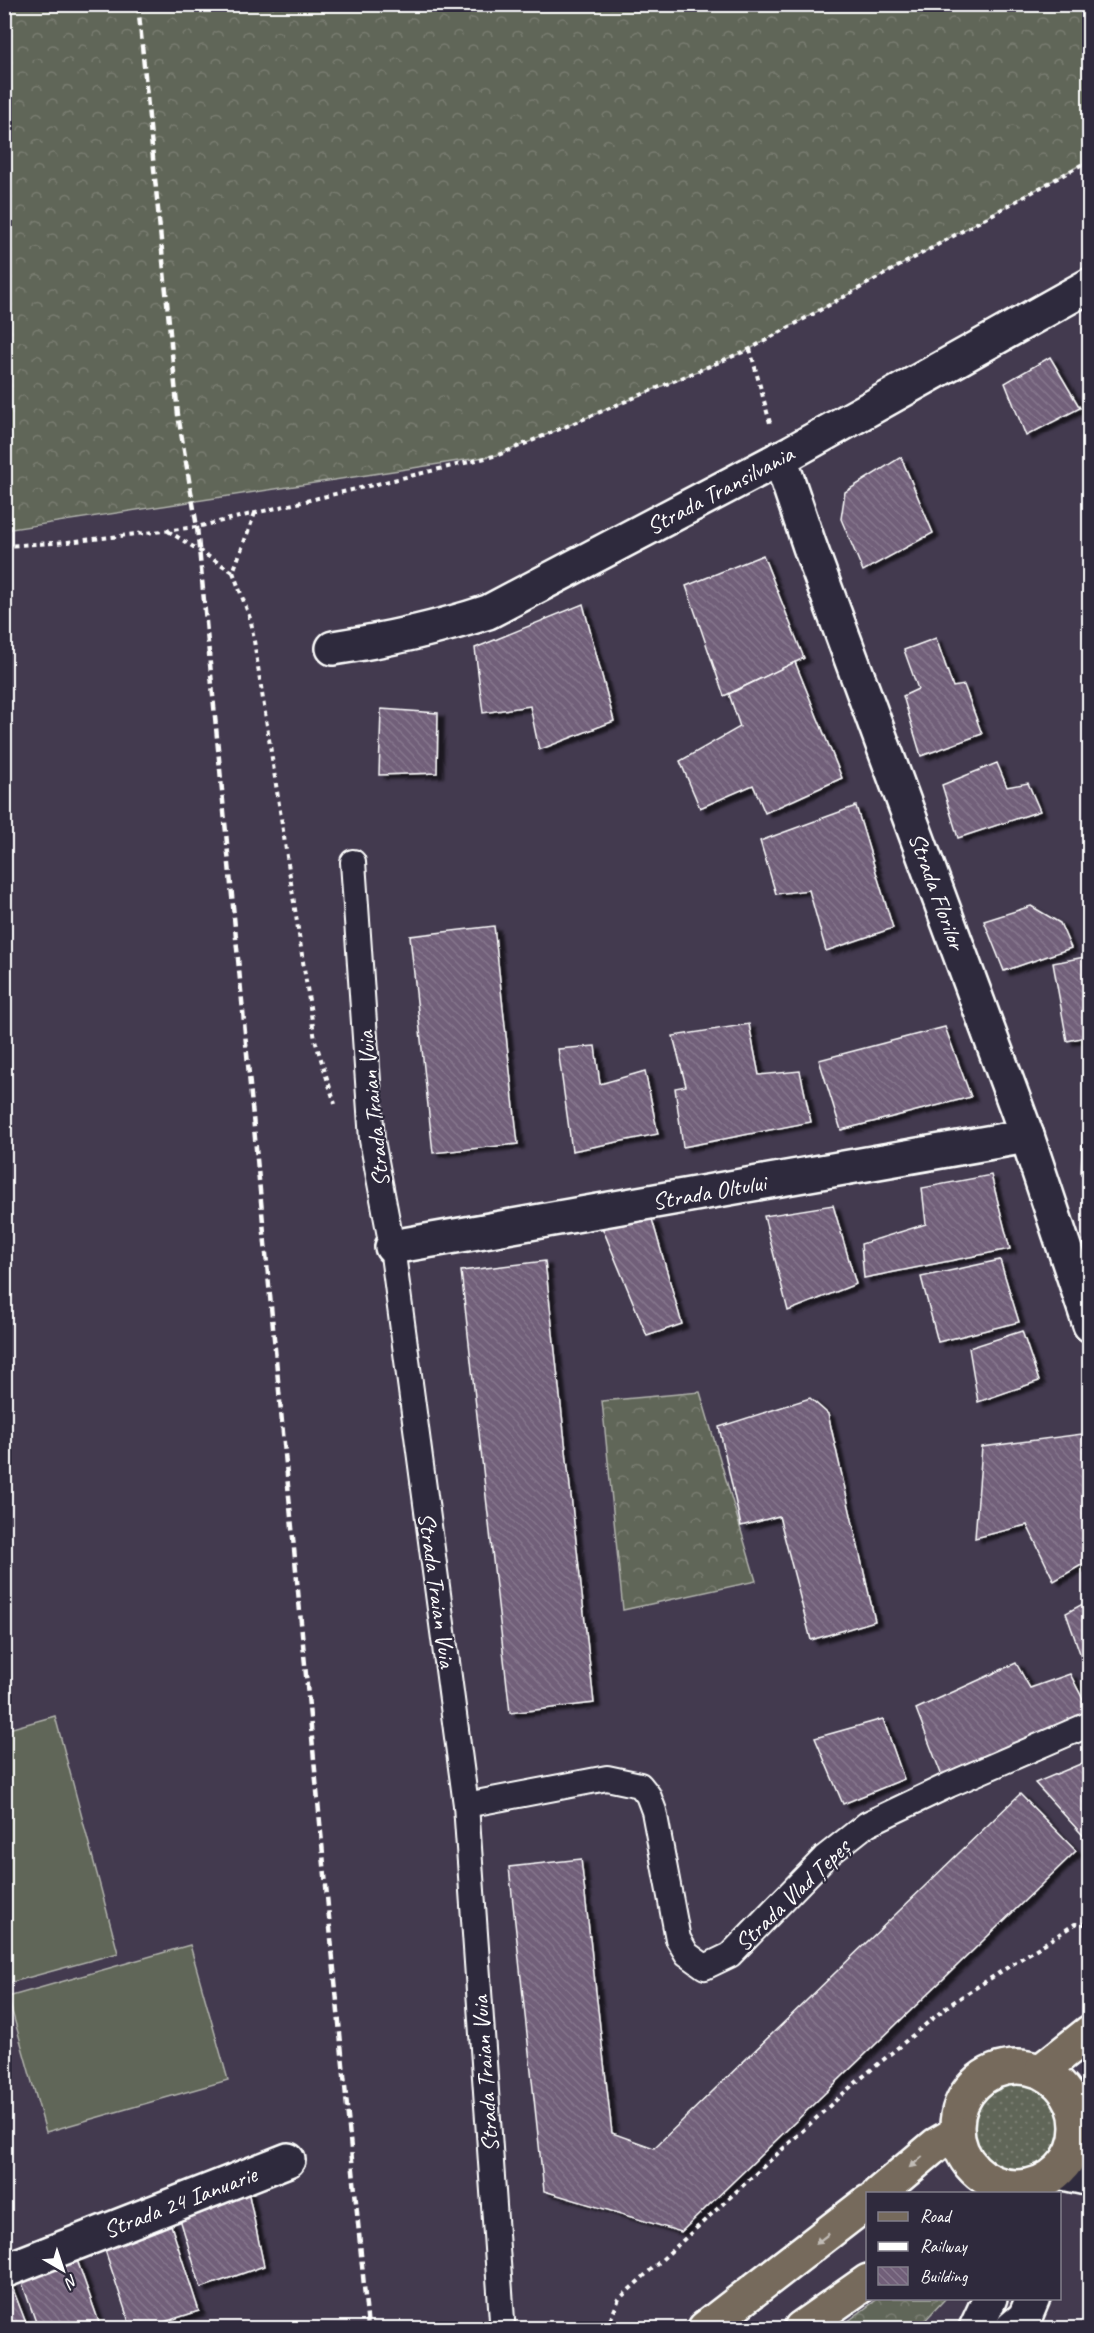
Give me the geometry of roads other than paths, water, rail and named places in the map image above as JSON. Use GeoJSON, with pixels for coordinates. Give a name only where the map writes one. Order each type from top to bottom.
{"type":"FeatureCollection","features":[{"type":"Feature","properties":{"kind":"main road"},"geometry":{"type":"LineString","coordinates":[[1042,2070],[1089,2032]]}},
{"type":"Feature","properties":{"kind":"main road"},"geometry":{"type":"LineString","coordinates":[[1021,2065],[1042,2070],[1059,2082],[1084,2118],[1070,2157],[1048,2183],[1023,2187],[992,2188],[972,2168],[962,2151],[957,2133],[958,2112],[967,2092],[982,2078],[1000,2068],[1021,2065]]}},
{"type":"Feature","properties":{"kind":"main road"},"geometry":{"type":"LineString","coordinates":[[879,2192],[936,2145],[957,2133]]}},
{"type":"Feature","properties":{"kind":"main road"},"geometry":{"type":"LineString","coordinates":[[705,2328],[866,2203]]}},
{"type":"Feature","properties":{"kind":"main road"},"geometry":{"type":"LineString","coordinates":[[801,2328],[866,2281]]}},
{"type":"Feature","properties":{"kind":"street","name":"Strada Transilvania"},"geometry":{"type":"LineString","coordinates":[[333,648],[441,628],[488,612],[780,458],[1089,285]]}},
{"type":"Feature","properties":{"kind":"street","name":"Strada Florilor"},"geometry":{"type":"LineString","coordinates":[[780,458],[810,547],[1027,1136],[1089,1325]]}},
{"type":"Feature","properties":{"kind":"street","name":"Strada Oltului"},"geometry":{"type":"LineString","coordinates":[[392,1247],[1027,1136]]}},
{"type":"Feature","properties":{"kind":"street","name":"Strada 24 Ianuarie"},"geometry":{"type":"LineString","coordinates":[[4,2271],[288,2160]]}},
{"type":"Feature","properties":{"kind":"street"},"geometry":{"type":"LineString","coordinates":[[1048,2183],[1089,2179]]}},
{"type":"Feature","properties":{"kind":"street"},"geometry":{"type":"LineString","coordinates":[[976,2328],[989,2300]]}},
{"type":"Feature","properties":{"kind":"street"},"geometry":{"type":"LineString","coordinates":[[1012,2328],[1025,2317],[1032,2300]]}},
{"type":"Feature","properties":{"kind":"lane","name":"Strada Traian Vuia"},"geometry":{"type":"LineString","coordinates":[[353,862],[372,1140],[392,1247],[466,1805],[502,2320]]}},
{"type":"Feature","properties":{"kind":"lane","name":"Strada Vlad Țepeș"},"geometry":{"type":"LineString","coordinates":[[466,1805],[607,1778],[640,1785],[648,1795],[654,1810],[678,1939],[687,1954],[705,1966],[730,1955],[824,1858],[867,1824],[949,1785],[1089,1724]]}},
{"type":"Feature","properties":{"kind":"railway"},"geometry":{"type":"LineString","coordinates":[[138,4],[178,415],[197,527],[368,2328]]}}]}
